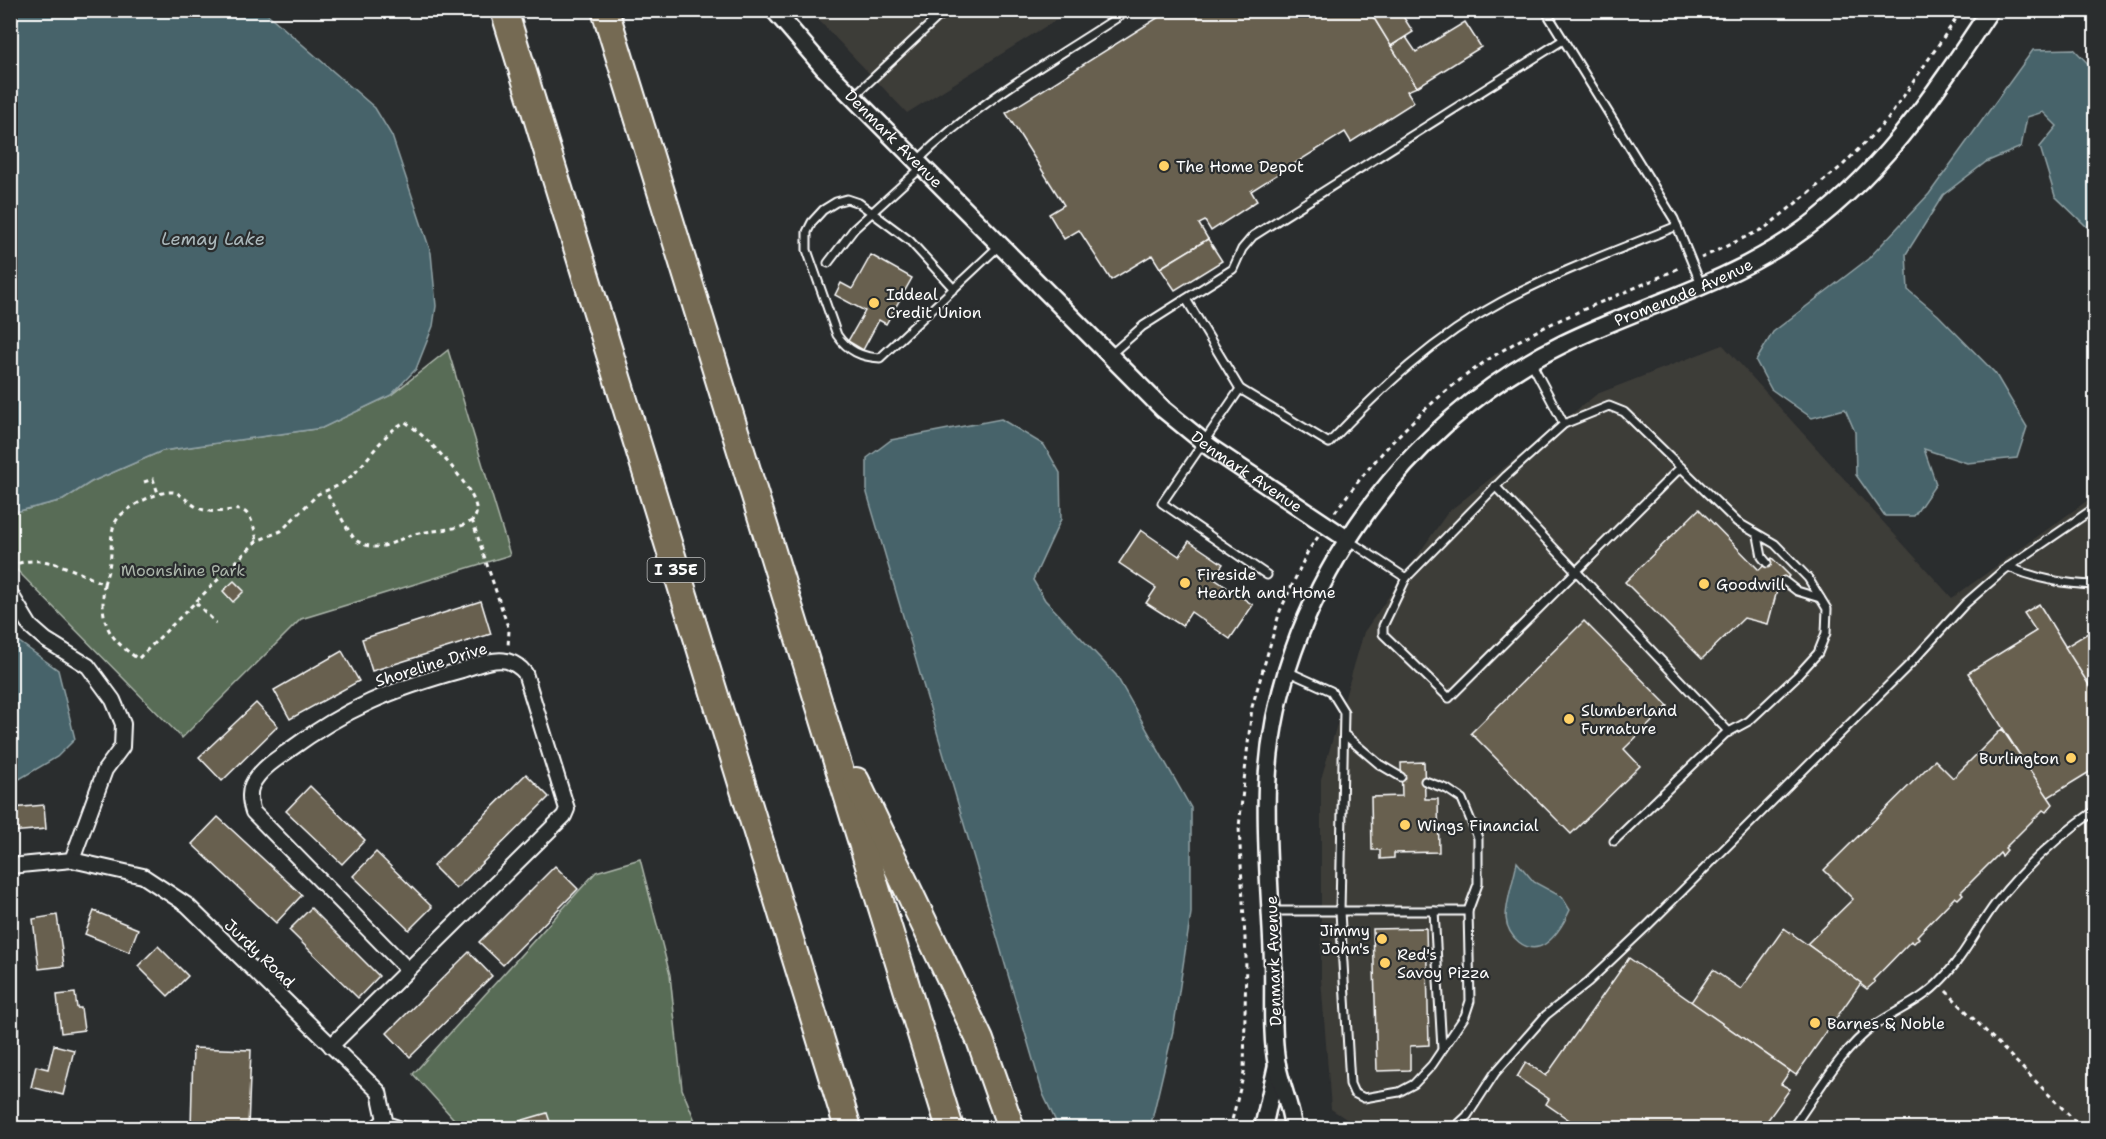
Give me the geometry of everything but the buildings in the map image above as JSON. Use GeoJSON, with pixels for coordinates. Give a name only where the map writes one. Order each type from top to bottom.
{"type":"FeatureCollection","features":[{"type":"Feature","properties":{"kind":"highway","name":"I 35E"},"geometry":{"type":"LineString","coordinates":[[504,10],[848,1128]]}},
{"type":"Feature","properties":{"kind":"highway"},"geometry":{"type":"LineString","coordinates":[[605,10],[950,1128]]}},
{"type":"Feature","properties":{"kind":"highway"},"geometry":{"type":"LineString","coordinates":[[819,705],[980,1040],[1011,1128]]}},
{"type":"Feature","properties":{"kind":"street","name":"Denmark Avenue"},"geometry":{"type":"LineString","coordinates":[[774,10],[854,97],[1163,409],[1202,442],[1347,539],[1311,607],[1288,672],[1276,717],[1267,786],[1277,1065],[1263,1128]]}},
{"type":"Feature","properties":{"kind":"street","name":"Promenade Avenue"},"geometry":{"type":"LineString","coordinates":[[1347,539],[1396,474],[1431,436],[1474,399],[1531,361],[1612,322],[1702,287],[1789,240],[1854,189],[1910,128],[1990,10]]}},
{"type":"Feature","properties":{"kind":"street"},"geometry":{"type":"LineString","coordinates":[[10,593],[30,626],[46,640],[88,666],[113,700],[123,724],[122,747],[105,770],[72,860]]}},
{"type":"Feature","properties":{"kind":"street","name":"Shoreline Drive"},"geometry":{"type":"LineString","coordinates":[[331,1046],[408,970],[564,816],[567,809],[525,674],[520,667],[506,661],[490,662],[424,680],[374,698],[314,732],[264,769],[252,785],[249,798],[253,812],[408,970]]}},
{"type":"Feature","properties":{"kind":"street","name":"Jurdy Road"},"geometry":{"type":"LineString","coordinates":[[10,866],[72,860],[143,876],[187,905],[379,1092],[380,1124]]}},
{"type":"Feature","properties":{"kind":"street"},"geometry":{"type":"LineString","coordinates":[[10,1021],[10,1034]]}},
{"type":"Feature","properties":{"kind":"street","name":"Denmark Avenue"},"geometry":{"type":"LineString","coordinates":[[1277,1065],[1292,1110],[1293,1128]]}},
{"type":"Feature","properties":{"kind":"lane"},"geometry":{"type":"LineString","coordinates":[[854,97],[937,18],[950,10]]}},
{"type":"Feature","properties":{"kind":"lane"},"geometry":{"type":"LineString","coordinates":[[828,263],[854,229],[872,214],[951,128],[1129,10]]}},
{"type":"Feature","properties":{"kind":"lane"},"geometry":{"type":"LineString","coordinates":[[1545,10],[1677,226],[1702,287]]}},
{"type":"Feature","properties":{"kind":"lane"},"geometry":{"type":"LineString","coordinates":[[1109,356],[1143,327],[1233,269],[1242,249],[1253,236],[1563,40]]}},
{"type":"Feature","properties":{"kind":"lane"},"geometry":{"type":"LineString","coordinates":[[954,290],[910,241],[859,203],[848,199],[836,202],[823,210],[807,232],[807,250],[837,336],[845,348],[866,357],[880,358],[954,290],[1000,245]]}},
{"type":"Feature","properties":{"kind":"lane"},"geometry":{"type":"LineString","coordinates":[[1186,299],[1240,389],[1329,443],[1363,407],[1430,347],[1501,302],[1677,226]]}},
{"type":"Feature","properties":{"kind":"lane"},"geometry":{"type":"LineString","coordinates":[[1531,361],[1564,424]]}},
{"type":"Feature","properties":{"kind":"lane"},"geometry":{"type":"LineString","coordinates":[[1240,389],[1162,503],[1267,575]]}},
{"type":"Feature","properties":{"kind":"lane"},"geometry":{"type":"LineString","coordinates":[[1614,841],[1729,732],[1749,721],[1818,653],[1826,633],[1827,609],[1808,578],[1774,544],[1737,522],[1624,412],[1609,406],[1564,424],[1495,486],[1406,578],[1383,626],[1383,634],[1449,698],[1681,468]]}},
{"type":"Feature","properties":{"kind":"lane"},"geometry":{"type":"LineString","coordinates":[[1495,486],[1729,732]]}},
{"type":"Feature","properties":{"kind":"lane"},"geometry":{"type":"LineString","coordinates":[[1454,1128],[1467,1116],[1495,1073],[1546,1015],[1588,982],[1645,928],[1910,663],[1965,604],[2008,567],[2096,507]]}},
{"type":"Feature","properties":{"kind":"lane"},"geometry":{"type":"LineString","coordinates":[[1758,536],[1762,557],[1767,562]]}},
{"type":"Feature","properties":{"kind":"lane"},"geometry":{"type":"LineString","coordinates":[[1347,539],[1406,578]]}},
{"type":"Feature","properties":{"kind":"lane"},"geometry":{"type":"LineString","coordinates":[[2008,567],[2037,578],[2065,584],[2096,585]]}},
{"type":"Feature","properties":{"kind":"lane"},"geometry":{"type":"LineString","coordinates":[[1784,581],[1797,591],[1820,598]]}},
{"type":"Feature","properties":{"kind":"lane"},"geometry":{"type":"LineString","coordinates":[[1288,672],[1331,691],[1344,712],[1346,736],[1340,911],[1350,1084],[1354,1094],[1364,1098],[1400,1092],[1414,1084],[1465,1016],[1470,1001],[1468,911],[1478,884],[1478,838],[1462,799],[1447,789],[1425,781]]}},
{"type":"Feature","properties":{"kind":"lane"},"geometry":{"type":"LineString","coordinates":[[1346,736],[1379,764],[1401,777]]}},
{"type":"Feature","properties":{"kind":"lane"},"geometry":{"type":"LineString","coordinates":[[1792,1128],[1833,1070],[1860,1039],[1875,1026],[1914,1003],[1938,984],[1967,949],[1995,904],[2018,877],[2055,839],[2096,810]]}},
{"type":"Feature","properties":{"kind":"lane"},"geometry":{"type":"LineString","coordinates":[[1272,911],[1468,911]]}},
{"type":"Feature","properties":{"kind":"lane"},"geometry":{"type":"LineString","coordinates":[[1434,911],[1442,1049]]}},
{"type":"Feature","properties":{"kind":"lane"},"geometry":{"type":"LineString","coordinates":[[380,1124],[410,1128]]}},
{"type":"Feature","properties":{"kind":"path"},"geometry":{"type":"LineString","coordinates":[[257,542],[254,524],[247,514],[236,508],[208,511],[201,509],[176,493],[158,493],[121,514],[114,522],[111,560],[104,584],[102,603],[108,628],[115,642],[138,659],[257,542],[280,531],[318,494],[325,490],[344,482],[392,429],[405,422],[418,429],[468,486],[478,505],[476,516],[458,527],[413,534],[373,547],[357,541],[325,490]]}},
{"type":"Feature","properties":{"kind":"path"},"geometry":{"type":"LineString","coordinates":[[144,482],[153,479],[158,493]]}},
{"type":"Feature","properties":{"kind":"path"},"geometry":{"type":"LineString","coordinates":[[472,520],[509,630],[506,661]]}},
{"type":"Feature","properties":{"kind":"path"},"geometry":{"type":"LineString","coordinates":[[10,567],[36,560],[62,566],[104,584]]}},
{"type":"Feature","properties":{"kind":"path"},"geometry":{"type":"LineString","coordinates":[[196,603],[216,623]]}},
{"type":"Feature","properties":{"kind":"path"},"geometry":{"type":"LineString","coordinates":[[1938,984],[2082,1128]]}},
{"type":"Feature","properties":{"kind":"shaded area"},"geometry":{"type":"Polygon","coordinates":[[[810,11],[1070,11],[907,113],[810,11]]]}},
{"type":"Feature","properties":{"kind":"shaded area"},"geometry":{"type":"Polygon","coordinates":[[[1723,345],[1952,598],[2095,495],[2095,1128],[1360,1128],[1331,1109],[1321,979],[1321,779],[1364,632],[1448,512],[1597,394],[1723,345]]]}},
{"type":"Feature","properties":{"kind":"green space","name":"Moonshine Park"},"geometry":{"type":"Polygon","coordinates":[[[448,350],[510,555],[301,619],[182,738],[11,564],[11,513],[63,500],[91,482],[162,451],[322,428],[391,395],[448,350]]]}},
{"type":"Feature","properties":{"kind":"green space"},"geometry":{"type":"Polygon","coordinates":[[[640,859],[670,975],[682,1089],[698,1128],[462,1128],[413,1074],[596,872],[640,859]]]}},
{"type":"Feature","properties":{"kind":"water","name":"Lemay Lake"},"geometry":{"type":"Polygon","coordinates":[[[11,10],[264,11],[375,108],[392,136],[431,253],[436,306],[433,326],[416,369],[391,395],[322,428],[162,451],[91,482],[63,500],[11,513],[11,10]]]}},
{"type":"Feature","properties":{"kind":"water"},"geometry":{"type":"Polygon","coordinates":[[[2074,49],[2095,71],[2095,246],[2088,228],[2055,196],[2040,147],[2057,126],[2043,112],[2027,117],[2021,147],[1986,162],[1943,195],[1906,254],[1908,290],[1938,315],[1995,373],[2027,427],[2017,458],[1967,463],[1924,449],[1936,484],[1914,516],[1885,516],[1856,475],[1855,432],[1845,409],[1812,418],[1771,389],[1756,361],[1773,332],[1868,259],[1929,194],[2033,50],[2074,49]]]}},
{"type":"Feature","properties":{"kind":"water"},"geometry":{"type":"Polygon","coordinates":[[[1001,419],[1044,445],[1060,473],[1061,519],[1033,580],[1045,600],[1116,675],[1191,808],[1191,913],[1173,1031],[1150,1128],[1059,1128],[1043,1094],[867,493],[867,458],[891,440],[1001,419]]]}},
{"type":"Feature","properties":{"kind":"water"},"geometry":{"type":"Polygon","coordinates":[[[11,636],[58,670],[75,739],[57,757],[11,784],[11,636]]]}},
{"type":"Feature","properties":{"kind":"water"},"geometry":{"type":"Polygon","coordinates":[[[1517,862],[1534,882],[1562,897],[1570,910],[1557,933],[1538,947],[1531,948],[1519,942],[1507,925],[1507,904],[1517,862]]]}},
{"type":"Feature","properties":{"kind":"place","name":"The Home Depot"},"geometry":{"type":"Point","coordinates":[1164,166]}},
{"type":"Feature","properties":{"kind":"place","name":"Iddeal Credit Union"},"geometry":{"type":"Point","coordinates":[874,303]}},
{"type":"Feature","properties":{"kind":"place","name":"Fireside Hearth and Home"},"geometry":{"type":"Point","coordinates":[1185,583]}},
{"type":"Feature","properties":{"kind":"place","name":"Goodwill"},"geometry":{"type":"Point","coordinates":[1704,584]}},
{"type":"Feature","properties":{"kind":"place","name":"Slumberland Furnature"},"geometry":{"type":"Point","coordinates":[1569,719]}},
{"type":"Feature","properties":{"kind":"place","name":"Burlington"},"geometry":{"type":"Point","coordinates":[2071,758]}},
{"type":"Feature","properties":{"kind":"place","name":"Wings Financial"},"geometry":{"type":"Point","coordinates":[1405,825]}},
{"type":"Feature","properties":{"kind":"place","name":"Jimmy John's"},"geometry":{"type":"Point","coordinates":[1382,939]}},
{"type":"Feature","properties":{"kind":"place","name":"Red's Savoy Pizza"},"geometry":{"type":"Point","coordinates":[1385,963]}},
{"type":"Feature","properties":{"kind":"place","name":"Barnes & Noble"},"geometry":{"type":"Point","coordinates":[1815,1023]}}]}
